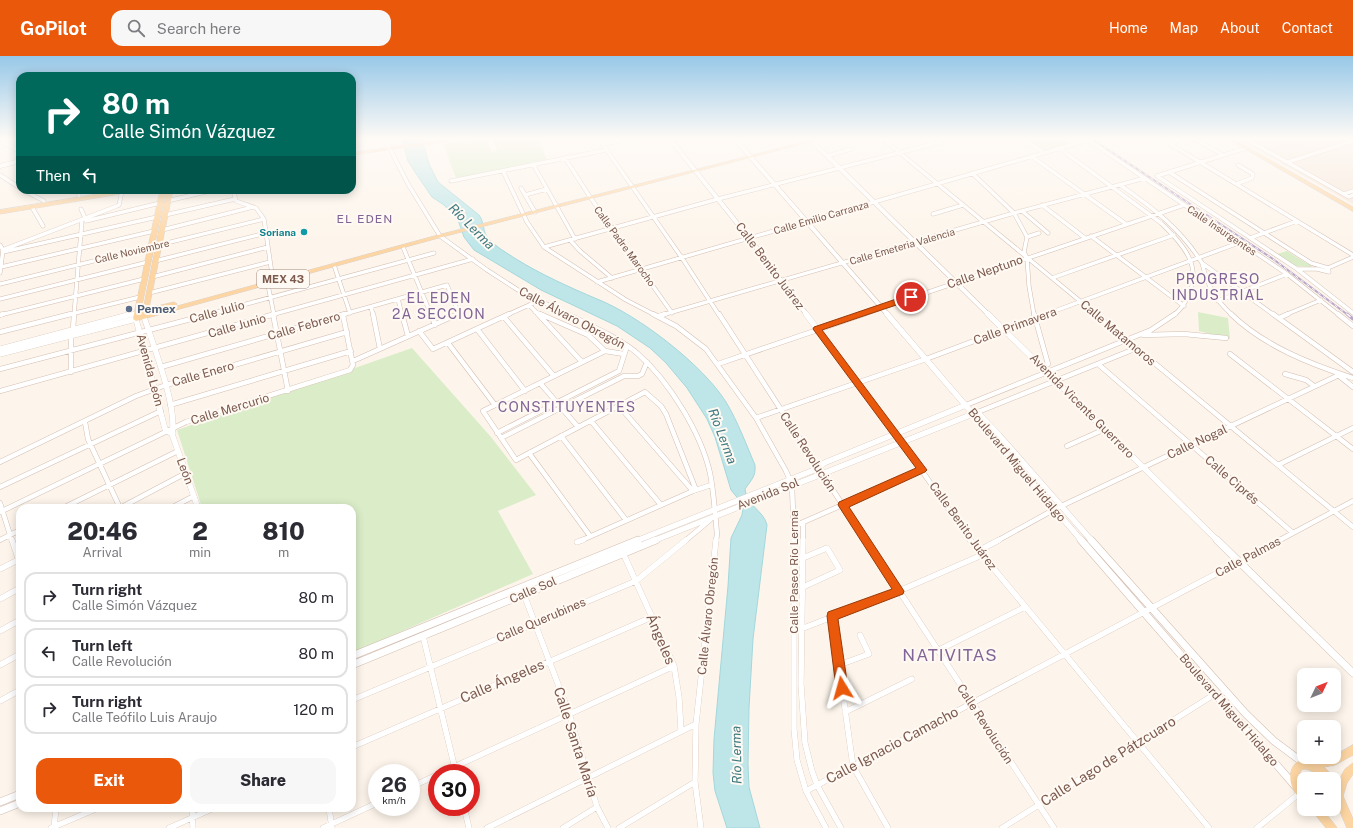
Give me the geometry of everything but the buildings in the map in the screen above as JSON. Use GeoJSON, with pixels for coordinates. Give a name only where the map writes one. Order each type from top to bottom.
{"type":"FeatureCollection","features":[{"type":"Feature","properties":{"kind":"main road","name":"MEX 43"},"geometry":{"type":"LineString","coordinates":[[270,281],[401,244],[443,235],[678,175]]}},
{"type":"Feature","properties":{"kind":"main road"},"geometry":{"type":"LineString","coordinates":[[1293,175],[1353,209]]}},
{"type":"Feature","properties":{"kind":"main road"},"geometry":{"type":"LineString","coordinates":[[0,208],[74,194]]}},
{"type":"Feature","properties":{"kind":"main road"},"geometry":{"type":"LineString","coordinates":[[0,212],[110,194]]}},
{"type":"Feature","properties":{"kind":"main road","name":"Avenida León"},"geometry":{"type":"LineString","coordinates":[[136,316],[162,194]]}},
{"type":"Feature","properties":{"kind":"main road","name":"Avenida León"},"geometry":{"type":"LineString","coordinates":[[145,314],[169,194]]}},
{"type":"Feature","properties":{"kind":"main road","name":"MEX 43"},"geometry":{"type":"LineString","coordinates":[[136,316],[403,247],[429,238]]}},
{"type":"Feature","properties":{"kind":"main road"},"geometry":{"type":"LineString","coordinates":[[1341,757],[1353,750]]}},
{"type":"Feature","properties":{"kind":"main road"},"geometry":{"type":"LineString","coordinates":[[1297,786],[1294,772],[1296,768],[1301,765],[1307,764],[1322,772]]}},
{"type":"Feature","properties":{"kind":"main road"},"geometry":{"type":"LineString","coordinates":[[1341,786],[1343,780],[1353,768]]}},
{"type":"Feature","properties":{"kind":"main road"},"geometry":{"type":"LineString","coordinates":[[1341,802],[1346,816],[1353,828]]}},
{"type":"Feature","properties":{"kind":"main road"},"geometry":{"type":"LineString","coordinates":[[1322,816],[1332,828]]}},
{"type":"Feature","properties":{"kind":"street"},"geometry":{"type":"LineString","coordinates":[[0,175],[16,185]]}},
{"type":"Feature","properties":{"kind":"street"},"geometry":{"type":"LineString","coordinates":[[403,175],[443,235]]}},
{"type":"Feature","properties":{"kind":"street"},"geometry":{"type":"LineString","coordinates":[[451,181],[484,175]]}},
{"type":"Feature","properties":{"kind":"street","name":"Calle Paseo Río Lerma"},"geometry":{"type":"LineString","coordinates":[[503,175],[544,247],[626,300],[659,316],[692,337],[706,349],[756,418],[771,442],[791,482],[794,527],[794,729],[797,760],[806,791],[826,828]]}},
{"type":"Feature","properties":{"kind":"street"},"geometry":{"type":"LineString","coordinates":[[539,175],[575,239]]}},
{"type":"Feature","properties":{"kind":"street","name":"Calle Padre Marocho"},"geometry":{"type":"LineString","coordinates":[[576,175],[590,197],[672,312]]}},
{"type":"Feature","properties":{"kind":"street","name":"Calle Revolución"},"geometry":{"type":"LineString","coordinates":[[625,175],[682,258],[937,651],[1054,828]]}},
{"type":"Feature","properties":{"kind":"street","name":"Calle Benito Juárez"},"geometry":{"type":"LineString","coordinates":[[698,175],[749,238],[901,441],[980,553],[1063,654],[1139,742],[1209,828]]}},
{"type":"Feature","properties":{"kind":"street","name":"Boulevard Miguel Hidalgo"},"geometry":{"type":"LineString","coordinates":[[767,175],[966,405],[1062,506],[1151,608],[1263,731],[1283,749],[1297,758]]}},
{"type":"Feature","properties":{"kind":"street"},"geometry":{"type":"LineString","coordinates":[[544,247],[813,175]]}},
{"type":"Feature","properties":{"kind":"street","name":"Avenida Vicente Guerrero"},"geometry":{"type":"LineString","coordinates":[[847,175],[1353,673]]}},
{"type":"Feature","properties":{"kind":"street","name":"Calle Matamoros"},"geometry":{"type":"LineString","coordinates":[[927,175],[1353,527]]}},
{"type":"Feature","properties":{"kind":"street","name":"Calle Emilio Carranza"},"geometry":{"type":"LineString","coordinates":[[597,282],[965,175]]}},
{"type":"Feature","properties":{"kind":"street"},"geometry":{"type":"LineString","coordinates":[[974,175],[1014,213],[1027,237],[1024,252],[1027,258],[1029,286],[1035,318],[1048,364],[1043,368]]}},
{"type":"Feature","properties":{"kind":"street"},"geometry":{"type":"LineString","coordinates":[[1057,175],[1126,224]]}},
{"type":"Feature","properties":{"kind":"street"},"geometry":{"type":"LineString","coordinates":[[820,471],[824,463],[1135,337],[1172,317],[1184,306],[1192,292],[1194,284],[1194,268],[1192,260],[1174,235],[1154,215],[1097,175]]}},
{"type":"Feature","properties":{"kind":"street","name":"Calle Insurgentes"},"geometry":{"type":"LineString","coordinates":[[1141,175],[1288,274],[1353,326]]}},
{"type":"Feature","properties":{"kind":"street","name":"Calle Insurgentes"},"geometry":{"type":"LineString","coordinates":[[1160,175],[1157,176],[1297,269],[1353,313]]}},
{"type":"Feature","properties":{"kind":"street"},"geometry":{"type":"LineString","coordinates":[[1174,175],[1312,263],[1328,268],[1353,256]]}},
{"type":"Feature","properties":{"kind":"street"},"geometry":{"type":"LineString","coordinates":[[1221,175],[1353,256]]}},
{"type":"Feature","properties":{"kind":"street"},"geometry":{"type":"LineString","coordinates":[[1236,184],[1252,178],[1253,175]]}},
{"type":"Feature","properties":{"kind":"street"},"geometry":{"type":"LineString","coordinates":[[1311,175],[1344,194],[1351,196]]}},
{"type":"Feature","properties":{"kind":"street","name":"Calle Emeteria Valencia"},"geometry":{"type":"LineString","coordinates":[[659,316],[1042,205],[1145,178]]}},
{"type":"Feature","properties":{"kind":"street"},"geometry":{"type":"LineString","coordinates":[[1120,185],[1159,213],[1176,227],[1190,242],[1202,263],[1205,281],[1218,301],[1235,318],[1255,334],[1274,345],[1308,362],[1338,374],[1353,378]]}},
{"type":"Feature","properties":{"kind":"street"},"geometry":{"type":"LineString","coordinates":[[521,188],[534,212]]}},
{"type":"Feature","properties":{"kind":"street"},"geometry":{"type":"LineString","coordinates":[[525,195],[547,189]]}},
{"type":"Feature","properties":{"kind":"street"},"geometry":{"type":"LineString","coordinates":[[1344,194],[1353,191]]}},
{"type":"Feature","properties":{"kind":"street"},"geometry":{"type":"LineString","coordinates":[[31,194],[44,200]]}},
{"type":"Feature","properties":{"kind":"street"},"geometry":{"type":"LineString","coordinates":[[2,251],[118,206],[121,194]]}},
{"type":"Feature","properties":{"kind":"street"},"geometry":{"type":"LineString","coordinates":[[167,201],[197,194]]}},
{"type":"Feature","properties":{"kind":"street"},"geometry":{"type":"LineString","coordinates":[[234,194],[235,199]]}},
{"type":"Feature","properties":{"kind":"street"},"geometry":{"type":"LineString","coordinates":[[164,215],[235,199],[236,201],[254,207],[260,211],[264,219],[270,262],[270,298],[288,391]]}},
{"type":"Feature","properties":{"kind":"street"},"geometry":{"type":"LineString","coordinates":[[83,220],[160,203]]}},
{"type":"Feature","properties":{"kind":"street","name":"Calle Neptuno"},"geometry":{"type":"LineString","coordinates":[[718,364],[1184,204]]}},
{"type":"Feature","properties":{"kind":"street"},"geometry":{"type":"LineString","coordinates":[[933,214],[963,205]]}},
{"type":"Feature","properties":{"kind":"street"},"geometry":{"type":"LineString","coordinates":[[1042,205],[1085,238]]}},
{"type":"Feature","properties":{"kind":"street"},"geometry":{"type":"LineString","coordinates":[[32,207],[43,226]]}},
{"type":"Feature","properties":{"kind":"street"},"geometry":{"type":"LineString","coordinates":[[162,230],[254,207]]}},
{"type":"Feature","properties":{"kind":"street"},"geometry":{"type":"LineString","coordinates":[[71,372],[72,332],[83,220],[81,209]]}},
{"type":"Feature","properties":{"kind":"street"},"geometry":{"type":"LineString","coordinates":[[1022,211],[1048,233]]}},
{"type":"Feature","properties":{"kind":"street"},"geometry":{"type":"LineString","coordinates":[[2,251],[157,217]]}},
{"type":"Feature","properties":{"kind":"street","name":"Calle Noviembre"},"geometry":{"type":"LineString","coordinates":[[0,284],[264,219]]}},
{"type":"Feature","properties":{"kind":"street"},"geometry":{"type":"LineString","coordinates":[[1250,238],[1297,221]]}},
{"type":"Feature","properties":{"kind":"street"},"geometry":{"type":"LineString","coordinates":[[1,267],[154,231]]}},
{"type":"Feature","properties":{"kind":"street"},"geometry":{"type":"LineString","coordinates":[[155,261],[266,233]]}},
{"type":"Feature","properties":{"kind":"street"},"geometry":{"type":"LineString","coordinates":[[1027,237],[1040,233]]}},
{"type":"Feature","properties":{"kind":"street","name":"Calle Álvaro Obregón"},"geometry":{"type":"LineString","coordinates":[[443,235],[502,280],[538,301],[627,346],[647,362],[667,386],[684,412],[699,441],[710,473],[711,485],[718,511],[717,534],[696,724],[695,782],[701,828]]}},
{"type":"Feature","properties":{"kind":"street"},"geometry":{"type":"LineString","coordinates":[[1052,278],[1174,235]]}},
{"type":"Feature","properties":{"kind":"street"},"geometry":{"type":"LineString","coordinates":[[1091,236],[1184,306]]}},
{"type":"Feature","properties":{"kind":"street"},"geometry":{"type":"LineString","coordinates":[[570,240],[580,251],[612,278]]}},
{"type":"Feature","properties":{"kind":"street","name":"Calle Primavera"},"geometry":{"type":"LineString","coordinates":[[756,418],[926,359],[1240,242]]}},
{"type":"Feature","properties":{"kind":"street"},"geometry":{"type":"LineString","coordinates":[[0,245],[2,251],[0,273]]}},
{"type":"Feature","properties":{"kind":"street"},"geometry":{"type":"LineString","coordinates":[[152,277],[268,247]]}},
{"type":"Feature","properties":{"kind":"street"},"geometry":{"type":"LineString","coordinates":[[403,247],[435,324]]}},
{"type":"Feature","properties":{"kind":"street","name":"Calle Julio"},"geometry":{"type":"LineString","coordinates":[[0,370],[140,334],[434,253]]}},
{"type":"Feature","properties":{"kind":"street","name":"Calle Junio"},"geometry":{"type":"LineString","coordinates":[[0,391],[473,259]]}},
{"type":"Feature","properties":{"kind":"street"},"geometry":{"type":"LineString","coordinates":[[0,299],[148,262]]}},
{"type":"Feature","properties":{"kind":"street"},"geometry":{"type":"LineString","coordinates":[[149,293],[270,262]]}},
{"type":"Feature","properties":{"kind":"street"},"geometry":{"type":"LineString","coordinates":[[1202,263],[1353,372]]}},
{"type":"Feature","properties":{"kind":"street"},"geometry":{"type":"LineString","coordinates":[[334,265],[350,313]]}},
{"type":"Feature","properties":{"kind":"street"},"geometry":{"type":"LineString","coordinates":[[1297,269],[1317,269],[1329,272],[1328,268]]}},
{"type":"Feature","properties":{"kind":"street"},"geometry":{"type":"LineString","coordinates":[[1218,301],[1288,274]]}},
{"type":"Feature","properties":{"kind":"street"},"geometry":{"type":"LineString","coordinates":[[0,315],[144,279]]}},
{"type":"Feature","properties":{"kind":"street","name":"Calle Febrero"},"geometry":{"type":"LineString","coordinates":[[160,367],[447,285],[459,314]]}},
{"type":"Feature","properties":{"kind":"street"},"geometry":{"type":"LineString","coordinates":[[0,332],[140,297]]}},
{"type":"Feature","properties":{"kind":"street"},"geometry":{"type":"LineString","coordinates":[[398,299],[408,336]]}},
{"type":"Feature","properties":{"kind":"street"},"geometry":{"type":"LineString","coordinates":[[1279,318],[1321,300]]}},
{"type":"Feature","properties":{"kind":"street"},"geometry":{"type":"LineString","coordinates":[[419,332],[434,349],[538,301]]}},
{"type":"Feature","properties":{"kind":"street"},"geometry":{"type":"LineString","coordinates":[[529,305],[582,362]]}},
{"type":"Feature","properties":{"kind":"street"},"geometry":{"type":"LineString","coordinates":[[371,307],[380,349]]}},
{"type":"Feature","properties":{"kind":"street"},"geometry":{"type":"LineString","coordinates":[[535,312],[588,335],[606,351],[624,354]]}},
{"type":"Feature","properties":{"kind":"street","name":"Avenida León"},"geometry":{"type":"LineString","coordinates":[[145,314],[154,349],[166,385],[170,405],[171,431]]}},
{"type":"Feature","properties":{"kind":"street","name":"Calle Mercurio"},"geometry":{"type":"LineString","coordinates":[[18,504],[198,418],[288,391],[350,370],[353,365],[353,361],[459,314]]}},
{"type":"Feature","properties":{"kind":"street"},"geometry":{"type":"LineString","coordinates":[[343,315],[353,361]]}},
{"type":"Feature","properties":{"kind":"street"},"geometry":{"type":"LineString","coordinates":[[0,349],[136,316]]}},
{"type":"Feature","properties":{"kind":"street","name":"Avenida León"},"geometry":{"type":"LineString","coordinates":[[136,316],[144,352],[161,411],[171,431]]}},
{"type":"Feature","properties":{"kind":"street"},"geometry":{"type":"LineString","coordinates":[[504,317],[554,376]]}},
{"type":"Feature","properties":{"kind":"street"},"geometry":{"type":"LineString","coordinates":[[478,329],[525,391]]}},
{"type":"Feature","properties":{"kind":"street"},"geometry":{"type":"LineString","coordinates":[[0,354],[72,332]]}},
{"type":"Feature","properties":{"kind":"street","name":"Calle Enero"},"geometry":{"type":"LineString","coordinates":[[0,462],[85,422],[119,404],[166,385],[347,332]]}},
{"type":"Feature","properties":{"kind":"street"},"geometry":{"type":"LineString","coordinates":[[1135,337],[1151,334],[1181,333],[1226,338]]}},
{"type":"Feature","properties":{"kind":"street"},"geometry":{"type":"LineString","coordinates":[[448,343],[495,405]]}},
{"type":"Feature","properties":{"kind":"street"},"geometry":{"type":"LineString","coordinates":[[497,432],[619,371],[627,346]]}},
{"type":"Feature","properties":{"kind":"street"},"geometry":{"type":"LineString","coordinates":[[820,471],[975,413],[1137,348]]}},
{"type":"Feature","properties":{"kind":"street"},"geometry":{"type":"LineString","coordinates":[[170,405],[351,351]]}},
{"type":"Feature","properties":{"kind":"street"},"geometry":{"type":"LineString","coordinates":[[606,351],[483,411],[516,460],[645,392],[661,406],[666,414],[694,491]]}},
{"type":"Feature","properties":{"kind":"street"},"geometry":{"type":"LineString","coordinates":[[1230,354],[1353,449]]}},
{"type":"Feature","properties":{"kind":"street"},"geometry":{"type":"LineString","coordinates":[[501,438],[624,376],[638,376],[642,374],[647,362]]}},
{"type":"Feature","properties":{"kind":"street","name":"Calle Ciprés"},"geometry":{"type":"LineString","coordinates":[[1098,364],[1293,533]]}},
{"type":"Feature","properties":{"kind":"street"},"geometry":{"type":"LineString","coordinates":[[619,371],[624,376]]}},
{"type":"Feature","properties":{"kind":"street"},"geometry":{"type":"LineString","coordinates":[[1285,374],[1306,380],[1314,386]]}},
{"type":"Feature","properties":{"kind":"street"},"geometry":{"type":"LineString","coordinates":[[1338,374],[1353,387]]}},
{"type":"Feature","properties":{"kind":"street","name":"Calle Nogal"},"geometry":{"type":"LineString","coordinates":[[801,629],[899,591],[980,553],[1055,509],[1338,374]]}},
{"type":"Feature","properties":{"kind":"street"},"geometry":{"type":"LineString","coordinates":[[540,383],[578,427]]}},
{"type":"Feature","properties":{"kind":"street"},"geometry":{"type":"LineString","coordinates":[[620,406],[694,491]]}},
{"type":"Feature","properties":{"kind":"street"},"geometry":{"type":"LineString","coordinates":[[0,487],[161,411]]}},
{"type":"Feature","properties":{"kind":"street","name":"Boulevard Miguel Hidalgo"},"geometry":{"type":"LineString","coordinates":[[975,413],[1143,612],[1297,787]]}},
{"type":"Feature","properties":{"kind":"street"},"geometry":{"type":"LineString","coordinates":[[591,421],[661,505]]}},
{"type":"Feature","properties":{"kind":"street"},"geometry":{"type":"LineString","coordinates":[[85,422],[85,434],[118,504]]}},
{"type":"Feature","properties":{"kind":"street"},"geometry":{"type":"LineString","coordinates":[[1278,465],[1353,428]]}},
{"type":"Feature","properties":{"kind":"street"},"geometry":{"type":"LineString","coordinates":[[1067,446],[1105,429]]}},
{"type":"Feature","properties":{"kind":"street","name":"León"},"geometry":{"type":"LineString","coordinates":[[171,431],[197,504]]}},
{"type":"Feature","properties":{"kind":"street"},"geometry":{"type":"LineString","coordinates":[[561,436],[626,520]]}},
{"type":"Feature","properties":{"kind":"street"},"geometry":{"type":"LineString","coordinates":[[71,504],[178,451]]}},
{"type":"Feature","properties":{"kind":"street"},"geometry":{"type":"LineString","coordinates":[[529,453],[590,536]]}},
{"type":"Feature","properties":{"kind":"street"},"geometry":{"type":"LineString","coordinates":[[841,828],[817,785],[809,759],[804,734],[801,710],[803,558],[801,524],[922,470]]}},
{"type":"Feature","properties":{"kind":"street","name":"Avenida Sol"},"geometry":{"type":"LineString","coordinates":[[718,511],[820,471]]}},
{"type":"Feature","properties":{"kind":"street"},"geometry":{"type":"LineString","coordinates":[[128,504],[186,473]]}},
{"type":"Feature","properties":{"kind":"street"},"geometry":{"type":"LineString","coordinates":[[577,542],[711,485]]}},
{"type":"Feature","properties":{"kind":"street"},"geometry":{"type":"LineString","coordinates":[[179,504],[194,496]]}},
{"type":"Feature","properties":{"kind":"street","name":"Calle Palmas"},"geometry":{"type":"LineString","coordinates":[[1143,612],[1353,501]]}},
{"type":"Feature","properties":{"kind":"street"},"geometry":{"type":"LineString","coordinates":[[0,503],[1,512],[16,550]]}},
{"type":"Feature","properties":{"kind":"street","name":"Calle Mercurio"},"geometry":{"type":"LineString","coordinates":[[1,512],[16,505]]}},
{"type":"Feature","properties":{"kind":"street","name":"Calle Sol"},"geometry":{"type":"LineString","coordinates":[[356,663],[623,553],[718,511]]}},
{"type":"Feature","properties":{"kind":"street","name":"Calle Sol"},"geometry":{"type":"LineString","coordinates":[[356,654],[521,586],[718,511]]}},
{"type":"Feature","properties":{"kind":"street","name":"Calle Querubines"},"geometry":{"type":"LineString","coordinates":[[356,698],[636,581],[718,511]]}},
{"type":"Feature","properties":{"kind":"street"},"geometry":{"type":"LineString","coordinates":[[0,540],[16,532]]}},
{"type":"Feature","properties":{"kind":"street"},"geometry":{"type":"LineString","coordinates":[[803,558],[827,548],[840,570],[803,587]]}},
{"type":"Feature","properties":{"kind":"street","name":"Ángeles"},"geometry":{"type":"LineString","coordinates":[[623,553],[674,666],[679,697],[681,731]]}},
{"type":"Feature","properties":{"kind":"street"},"geometry":{"type":"LineString","coordinates":[[0,569],[16,563]]}},
{"type":"Feature","properties":{"kind":"street","name":"Calle Santa María"},"geometry":{"type":"LineString","coordinates":[[521,586],[569,713],[597,807],[608,828]]}},
{"type":"Feature","properties":{"kind":"street"},"geometry":{"type":"LineString","coordinates":[[0,599],[16,590]]}},
{"type":"Feature","properties":{"kind":"street"},"geometry":{"type":"LineString","coordinates":[[937,651],[1025,607]]}},
{"type":"Feature","properties":{"kind":"street","name":"Calle Ignacio Camacho"},"geometry":{"type":"LineString","coordinates":[[806,791],[1143,612]]}},
{"type":"Feature","properties":{"kind":"street","name":"Calle Ángeles"},"geometry":{"type":"LineString","coordinates":[[356,745],[652,616]]}},
{"type":"Feature","properties":{"kind":"street"},"geometry":{"type":"LineString","coordinates":[[832,616],[853,766],[888,828]]}},
{"type":"Feature","properties":{"kind":"street"},"geometry":{"type":"LineString","coordinates":[[0,631],[16,622]]}},
{"type":"Feature","properties":{"kind":"street"},"geometry":{"type":"LineString","coordinates":[[839,665],[869,654],[860,635]]}},
{"type":"Feature","properties":{"kind":"street"},"geometry":{"type":"LineString","coordinates":[[423,636],[454,764]]}},
{"type":"Feature","properties":{"kind":"street"},"geometry":{"type":"LineString","coordinates":[[0,665],[16,656]]}},
{"type":"Feature","properties":{"kind":"street"},"geometry":{"type":"LineString","coordinates":[[467,764],[569,713],[674,666]]}},
{"type":"Feature","properties":{"kind":"street"},"geometry":{"type":"LineString","coordinates":[[845,712],[912,679]]}},
{"type":"Feature","properties":{"kind":"street"},"geometry":{"type":"LineString","coordinates":[[0,702],[16,692]]}},
{"type":"Feature","properties":{"kind":"street","name":"Calle Lago de Pátzcuaro"},"geometry":{"type":"LineString","coordinates":[[1002,828],[1215,694]]}},
{"type":"Feature","properties":{"kind":"street"},"geometry":{"type":"LineString","coordinates":[[487,828],[696,724]]}},
{"type":"Feature","properties":{"kind":"street"},"geometry":{"type":"LineString","coordinates":[[1253,737],[1263,731]]}},
{"type":"Feature","properties":{"kind":"street"},"geometry":{"type":"LineString","coordinates":[[619,828],[695,782]]}},
{"type":"Feature","properties":{"kind":"street"},"geometry":{"type":"LineString","coordinates":[[0,802],[16,796]]}},
{"type":"Feature","properties":{"kind":"street"},"geometry":{"type":"LineString","coordinates":[[1257,828],[1297,798]]}},
{"type":"Feature","properties":{"kind":"street"},"geometry":{"type":"LineString","coordinates":[[0,811],[16,805]]}},
{"type":"Feature","properties":{"kind":"street"},"geometry":{"type":"LineString","coordinates":[[563,828],[597,807]]}},
{"type":"Feature","properties":{"kind":"street"},"geometry":{"type":"LineString","coordinates":[[323,828],[331,826],[368,808]]}},
{"type":"Feature","properties":{"kind":"street"},"geometry":{"type":"LineString","coordinates":[[53,828],[55,812]]}},
{"type":"Feature","properties":{"kind":"street"},"geometry":{"type":"LineString","coordinates":[[53,828],[89,812]]}},
{"type":"Feature","properties":{"kind":"street"},"geometry":{"type":"LineString","coordinates":[[192,812],[193,828]]}},
{"type":"Feature","properties":{"kind":"street"},"geometry":{"type":"LineString","coordinates":[[169,828],[205,812]]}},
{"type":"Feature","properties":{"kind":"street"},"geometry":{"type":"LineString","coordinates":[[329,812],[331,826]]}},
{"type":"Feature","properties":{"kind":"street"},"geometry":{"type":"LineString","coordinates":[[467,816],[470,828]]}},
{"type":"Feature","properties":{"kind":"shaded area"},"geometry":{"type":"Polygon","coordinates":[[[1302,175],[1353,175],[1353,204],[1302,175]]]}},
{"type":"Feature","properties":{"kind":"green space"},"geometry":{"type":"Polygon","coordinates":[[[455,175],[471,175],[456,178],[455,175]]]}},
{"type":"Feature","properties":{"kind":"green space"},"geometry":{"type":"Polygon","coordinates":[[[1287,251],[1312,265],[1311,267],[1295,266],[1277,254],[1287,251]]]}},
{"type":"Feature","properties":{"kind":"green space"},"geometry":{"type":"Polygon","coordinates":[[[1198,312],[1228,318],[1230,339],[1199,331],[1198,312]]]}},
{"type":"Feature","properties":{"kind":"green space"},"geometry":{"type":"Polygon","coordinates":[[[412,348],[491,437],[536,495],[498,511],[533,574],[356,651],[356,504],[201,504],[177,430],[412,348]]]}},
{"type":"Feature","properties":{"kind":"water","name":"Río Lerma"},"geometry":{"type":"Polygon","coordinates":[[[417,175],[435,175],[438,182],[479,215],[487,236],[502,250],[536,270],[613,307],[650,329],[686,357],[716,388],[726,402],[742,433],[755,465],[754,475],[745,489],[746,495],[765,520],[767,525],[753,639],[749,708],[749,787],[760,828],[727,828],[715,791],[713,773],[714,739],[731,538],[742,515],[743,508],[740,501],[731,490],[715,437],[707,419],[687,388],[666,363],[650,348],[617,326],[541,290],[474,250],[464,237],[458,220],[444,205],[432,197],[417,175]]]}},
{"type":"Feature","properties":{"kind":"railway"},"geometry":{"type":"LineString","coordinates":[[1146,175],[1273,259],[1348,315]]}},
{"type":"Feature","properties":{"kind":"railway"},"geometry":{"type":"LineString","coordinates":[[1347,314],[1353,319]]}},
{"type":"Feature","properties":{"kind":"place","name":"Soriana"},"geometry":{"type":"Point","coordinates":[304,232]}},
{"type":"Feature","properties":{"kind":"place","name":"Pemex"},"geometry":{"type":"Point","coordinates":[129,309]}},
{"type":"Feature","properties":{"kind":"district","name":"EL EDEN"},"geometry":{"type":"Point","coordinates":[365,219]}},
{"type":"Feature","properties":{"kind":"district","name":"PROGRESO INDUSTRIAL"},"geometry":{"type":"Point","coordinates":[1218,288]}},
{"type":"Feature","properties":{"kind":"district","name":"EL EDEN 2A SECCION"},"geometry":{"type":"Point","coordinates":[439,306]}},
{"type":"Feature","properties":{"kind":"district","name":"CONSTITUYENTES"},"geometry":{"type":"Point","coordinates":[567,407]}},
{"type":"Feature","properties":{"kind":"district","name":"NATIVITAS"},"geometry":{"type":"Point","coordinates":[950,655]}},
{"type":"Feature","properties":{"kind":"route"},"geometry":{"type":"LineString","coordinates":[[842,688],[832,616],[899,591],[843,505],[922,470],[817,329],[911,297]]}}]}
